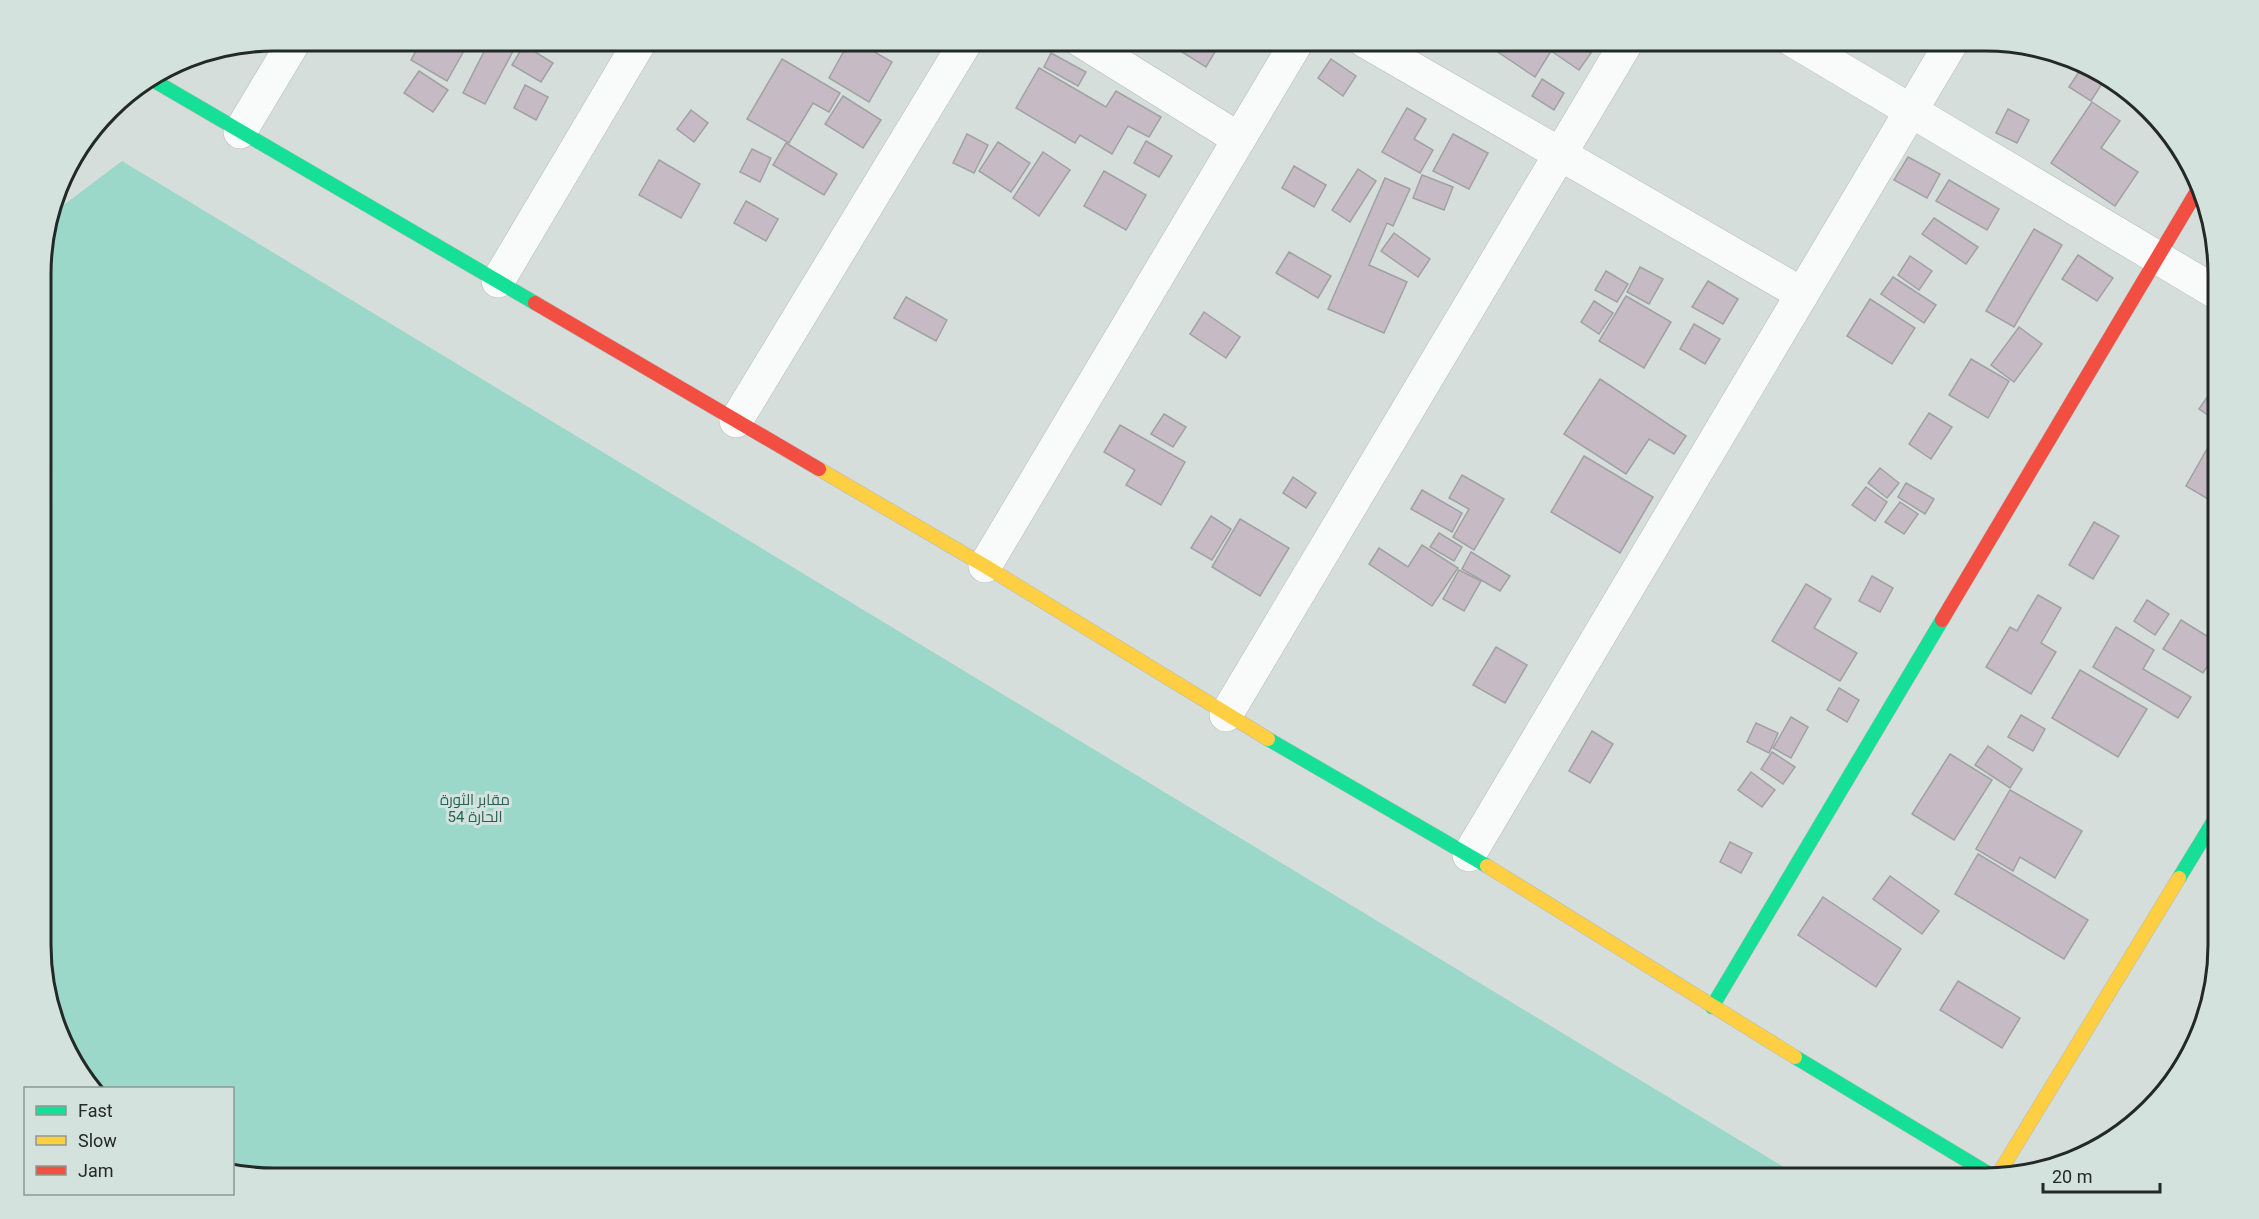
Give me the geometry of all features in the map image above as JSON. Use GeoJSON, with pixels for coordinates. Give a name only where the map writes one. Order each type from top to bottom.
{"type":"FeatureCollection","features":[{"type":"Feature","properties":{"kind":"main road"},"geometry":{"type":"LineString","coordinates":[[159,84],[985,566],[1226,715],[1469,855],[1712,1007],[1979,1168]]}},
{"type":"Feature","properties":{"kind":"main road"},"geometry":{"type":"LineString","coordinates":[[1712,1007],[2194,196]]}},
{"type":"Feature","properties":{"kind":"main road"},"geometry":{"type":"LineString","coordinates":[[2002,1168],[2208,830]]}},
{"type":"Feature","properties":{"kind":"street"},"geometry":{"type":"LineString","coordinates":[[240,132],[288,51]]}},
{"type":"Feature","properties":{"kind":"street"},"geometry":{"type":"LineString","coordinates":[[498,281],[634,51]]}},
{"type":"Feature","properties":{"kind":"street"},"geometry":{"type":"LineString","coordinates":[[736,421],[960,51]]}},
{"type":"Feature","properties":{"kind":"street"},"geometry":{"type":"LineString","coordinates":[[1098,51],[1239,139]]}},
{"type":"Feature","properties":{"kind":"street"},"geometry":{"type":"LineString","coordinates":[[985,566],[1291,51]]}},
{"type":"Feature","properties":{"kind":"street"},"geometry":{"type":"LineString","coordinates":[[1382,51],[1802,294]]}},
{"type":"Feature","properties":{"kind":"street"},"geometry":{"type":"LineString","coordinates":[[1226,715],[1621,51]]}},
{"type":"Feature","properties":{"kind":"street"},"geometry":{"type":"LineString","coordinates":[[1811,51],[2208,288]]}},
{"type":"Feature","properties":{"kind":"street"},"geometry":{"type":"LineString","coordinates":[[1469,855],[1947,51]]}},
{"type":"Feature","properties":{"kind":"green space","name":"مقابر الثورة الحارة 54"},"geometry":{"type":"Polygon","coordinates":[[[122,161],[1785,1168],[260,1168],[234,1164],[234,1087],[102,1087],[74,1043],[55,988],[51,959],[51,260],[55,231],[62,206],[122,161]]]}},
{"type":"Feature","properties":{"kind":"building"},"geometry":{"type":"Polygon","coordinates":[[[416,51],[464,51],[447,81],[411,60],[416,51]]]}},
{"type":"Feature","properties":{"kind":"building"},"geometry":{"type":"Polygon","coordinates":[[[484,51],[513,51],[485,104],[463,93],[484,51]]]}},
{"type":"Feature","properties":{"kind":"building"},"geometry":{"type":"Polygon","coordinates":[[[520,51],[534,51],[553,63],[541,82],[512,65],[520,51]]]}},
{"type":"Feature","properties":{"kind":"building"},"geometry":{"type":"Polygon","coordinates":[[[844,51],[873,51],[892,62],[869,102],[829,78],[844,51]]]}},
{"type":"Feature","properties":{"kind":"building"},"geometry":{"type":"Polygon","coordinates":[[[1180,51],[1215,51],[1206,67],[1180,51]]]}},
{"type":"Feature","properties":{"kind":"building"},"geometry":{"type":"Polygon","coordinates":[[[1496,51],[1551,51],[1535,77],[1496,51]]]}},
{"type":"Feature","properties":{"kind":"building"},"geometry":{"type":"Polygon","coordinates":[[[1551,51],[1588,51],[1591,53],[1579,70],[1551,51]]]}},
{"type":"Feature","properties":{"kind":"building"},"geometry":{"type":"Polygon","coordinates":[[[1051,53],[1086,72],[1078,86],[1044,67],[1051,53]]]}},
{"type":"Feature","properties":{"kind":"building"},"geometry":{"type":"Polygon","coordinates":[[[782,59],[840,93],[829,112],[813,103],[789,143],[747,119],[782,59]]]}},
{"type":"Feature","properties":{"kind":"building"},"geometry":{"type":"Polygon","coordinates":[[[1331,59],[1356,76],[1343,96],[1318,78],[1331,59]]]}},
{"type":"Feature","properties":{"kind":"building"},"geometry":{"type":"Polygon","coordinates":[[[1039,68],[1106,107],[1116,91],[1161,117],[1149,137],[1128,126],[1112,154],[1080,135],[1075,143],[1016,108],[1039,68]]]}},
{"type":"Feature","properties":{"kind":"building"},"geometry":{"type":"Polygon","coordinates":[[[419,71],[448,90],[433,112],[404,93],[419,71]]]}},
{"type":"Feature","properties":{"kind":"building"},"geometry":{"type":"Polygon","coordinates":[[[2079,72],[2101,84],[2091,101],[2069,87],[2079,72]]]}},
{"type":"Feature","properties":{"kind":"building"},"geometry":{"type":"Polygon","coordinates":[[[1542,79],[1564,93],[1554,110],[1532,96],[1542,79]]]}},
{"type":"Feature","properties":{"kind":"building"},"geometry":{"type":"Polygon","coordinates":[[[525,85],[548,97],[536,120],[514,108],[525,85]]]}},
{"type":"Feature","properties":{"kind":"building"},"geometry":{"type":"Polygon","coordinates":[[[843,96],[881,120],[863,148],[825,124],[843,96]]]}},
{"type":"Feature","properties":{"kind":"building"},"geometry":{"type":"Polygon","coordinates":[[[2092,102],[2120,121],[2101,148],[2138,172],[2115,206],[2051,163],[2092,102]]]}},
{"type":"Feature","properties":{"kind":"building"},"geometry":{"type":"Polygon","coordinates":[[[1407,108],[1426,119],[1414,139],[1433,150],[1420,173],[1382,152],[1407,108]]]}},
{"type":"Feature","properties":{"kind":"building"},"geometry":{"type":"Polygon","coordinates":[[[2008,109],[2029,120],[2017,143],[1996,133],[2008,109]]]}},
{"type":"Feature","properties":{"kind":"building"},"geometry":{"type":"Polygon","coordinates":[[[691,110],[708,123],[694,142],[677,129],[691,110]]]}},
{"type":"Feature","properties":{"kind":"building"},"geometry":{"type":"Polygon","coordinates":[[[967,134],[988,145],[974,173],[953,163],[967,134]]]}},
{"type":"Feature","properties":{"kind":"building"},"geometry":{"type":"Polygon","coordinates":[[[1453,134],[1488,153],[1469,189],[1433,171],[1453,134]]]}},
{"type":"Feature","properties":{"kind":"building"},"geometry":{"type":"Polygon","coordinates":[[[1146,141],[1172,156],[1159,177],[1134,163],[1146,141]]]}},
{"type":"Feature","properties":{"kind":"building"},"geometry":{"type":"Polygon","coordinates":[[[998,142],[1030,163],[1011,192],[979,171],[998,142]]]}},
{"type":"Feature","properties":{"kind":"building"},"geometry":{"type":"Polygon","coordinates":[[[786,143],[837,174],[824,195],[773,165],[786,143]]]}},
{"type":"Feature","properties":{"kind":"building"},"geometry":{"type":"Polygon","coordinates":[[[752,149],[771,158],[760,182],[740,172],[752,149]]]}},
{"type":"Feature","properties":{"kind":"building"},"geometry":{"type":"Polygon","coordinates":[[[1043,152],[1070,170],[1039,216],[1013,198],[1043,152]]]}},
{"type":"Feature","properties":{"kind":"building"},"geometry":{"type":"Polygon","coordinates":[[[1908,157],[1940,174],[1927,198],[1894,180],[1908,157]]]}},
{"type":"Feature","properties":{"kind":"building"},"geometry":{"type":"Polygon","coordinates":[[[659,160],[700,184],[681,218],[639,195],[659,160]]]}},
{"type":"Feature","properties":{"kind":"building"},"geometry":{"type":"Polygon","coordinates":[[[1294,166],[1326,185],[1314,207],[1282,188],[1294,166]]]}},
{"type":"Feature","properties":{"kind":"building"},"geometry":{"type":"Polygon","coordinates":[[[1358,169],[1376,181],[1350,222],[1332,210],[1358,169]]]}},
{"type":"Feature","properties":{"kind":"building"},"geometry":{"type":"Polygon","coordinates":[[[1104,171],[1146,195],[1126,230],[1084,206],[1104,171]]]}},
{"type":"Feature","properties":{"kind":"building"},"geometry":{"type":"Polygon","coordinates":[[[1422,175],[1453,187],[1444,210],[1413,198],[1422,175]]]}},
{"type":"Feature","properties":{"kind":"building"},"geometry":{"type":"Polygon","coordinates":[[[1385,178],[1410,189],[1393,226],[1387,223],[1369,265],[1407,282],[1384,333],[1328,309],[1385,178]]]}},
{"type":"Feature","properties":{"kind":"building"},"geometry":{"type":"Polygon","coordinates":[[[1949,180],[1999,209],[1987,230],[1936,201],[1949,180]]]}},
{"type":"Feature","properties":{"kind":"building"},"geometry":{"type":"Polygon","coordinates":[[[746,201],[778,219],[766,241],[734,223],[746,201]]]}},
{"type":"Feature","properties":{"kind":"building"},"geometry":{"type":"Polygon","coordinates":[[[1934,218],[1978,247],[1966,264],[1922,234],[1934,218]]]}},
{"type":"Feature","properties":{"kind":"building"},"geometry":{"type":"Polygon","coordinates":[[[2034,229],[2062,245],[2014,327],[1986,311],[2034,229]]]}},
{"type":"Feature","properties":{"kind":"building"},"geometry":{"type":"Polygon","coordinates":[[[1394,233],[1430,259],[1418,277],[1381,251],[1394,233]]]}},
{"type":"Feature","properties":{"kind":"building"},"geometry":{"type":"Polygon","coordinates":[[[1289,252],[1331,276],[1318,298],[1276,273],[1289,252]]]}},
{"type":"Feature","properties":{"kind":"building"},"geometry":{"type":"Polygon","coordinates":[[[2078,255],[2113,278],[2097,301],[2062,279],[2078,255]]]}},
{"type":"Feature","properties":{"kind":"building"},"geometry":{"type":"Polygon","coordinates":[[[1910,256],[1932,271],[1919,290],[1898,275],[1910,256]]]}},
{"type":"Feature","properties":{"kind":"building"},"geometry":{"type":"Polygon","coordinates":[[[1640,267],[1663,279],[1649,304],[1627,292],[1640,267]]]}},
{"type":"Feature","properties":{"kind":"building"},"geometry":{"type":"Polygon","coordinates":[[[1606,271],[1628,284],[1617,302],[1595,290],[1606,271]]]}},
{"type":"Feature","properties":{"kind":"building"},"geometry":{"type":"Polygon","coordinates":[[[1893,277],[1936,305],[1924,323],[1881,294],[1893,277]]]}},
{"type":"Feature","properties":{"kind":"building"},"geometry":{"type":"Polygon","coordinates":[[[1708,281],[1738,299],[1723,324],[1692,307],[1708,281]]]}},
{"type":"Feature","properties":{"kind":"building"},"geometry":{"type":"Polygon","coordinates":[[[1626,296],[1671,322],[1644,368],[1599,341],[1626,296]]]}},
{"type":"Feature","properties":{"kind":"building"},"geometry":{"type":"Polygon","coordinates":[[[906,297],[947,320],[936,341],[894,318],[906,297]]]}},
{"type":"Feature","properties":{"kind":"building"},"geometry":{"type":"Polygon","coordinates":[[[1870,299],[1915,328],[1892,364],[1847,336],[1870,299]]]}},
{"type":"Feature","properties":{"kind":"building"},"geometry":{"type":"Polygon","coordinates":[[[1594,301],[1613,313],[1599,334],[1581,322],[1594,301]]]}},
{"type":"Feature","properties":{"kind":"building"},"geometry":{"type":"Polygon","coordinates":[[[1204,312],[1240,337],[1226,358],[1190,334],[1204,312]]]}},
{"type":"Feature","properties":{"kind":"building"},"geometry":{"type":"Polygon","coordinates":[[[1694,324],[1720,339],[1705,364],[1680,349],[1694,324]]]}},
{"type":"Feature","properties":{"kind":"building"},"geometry":{"type":"Polygon","coordinates":[[[2019,327],[2042,344],[2014,382],[1991,365],[2019,327]]]}},
{"type":"Feature","properties":{"kind":"building"},"geometry":{"type":"Polygon","coordinates":[[[1971,359],[2009,381],[1988,418],[1949,395],[1971,359]]]}},
{"type":"Feature","properties":{"kind":"building"},"geometry":{"type":"Polygon","coordinates":[[[1600,379],[1686,436],[1674,454],[1649,439],[1626,474],[1564,434],[1600,379]]]}},
{"type":"Feature","properties":{"kind":"building"},"geometry":{"type":"Polygon","coordinates":[[[2208,396],[2208,415],[2199,409],[2208,396]]]}},
{"type":"Feature","properties":{"kind":"building"},"geometry":{"type":"Polygon","coordinates":[[[1929,413],[1952,427],[1931,459],[1909,444],[1929,413]]]}},
{"type":"Feature","properties":{"kind":"building"},"geometry":{"type":"Polygon","coordinates":[[[1164,414],[1186,427],[1173,447],[1151,434],[1164,414]]]}},
{"type":"Feature","properties":{"kind":"building"},"geometry":{"type":"Polygon","coordinates":[[[1120,425],[1185,462],[1161,505],[1126,485],[1135,470],[1104,452],[1120,425]]]}},
{"type":"Feature","properties":{"kind":"building"},"geometry":{"type":"Polygon","coordinates":[[[2208,447],[2208,499],[2186,486],[2208,447]]]}},
{"type":"Feature","properties":{"kind":"building"},"geometry":{"type":"Polygon","coordinates":[[[1584,456],[1653,497],[1620,553],[1551,512],[1584,456]]]}},
{"type":"Feature","properties":{"kind":"building"},"geometry":{"type":"Polygon","coordinates":[[[1880,468],[1899,483],[1887,498],[1868,483],[1880,468]]]}},
{"type":"Feature","properties":{"kind":"building"},"geometry":{"type":"Polygon","coordinates":[[[1462,475],[1504,499],[1474,550],[1453,537],[1469,509],[1449,498],[1462,475]]]}},
{"type":"Feature","properties":{"kind":"building"},"geometry":{"type":"Polygon","coordinates":[[[1293,477],[1316,493],[1306,508],[1283,493],[1293,477]]]}},
{"type":"Feature","properties":{"kind":"building"},"geometry":{"type":"Polygon","coordinates":[[[1906,483],[1934,499],[1925,514],[1898,497],[1906,483]]]}},
{"type":"Feature","properties":{"kind":"building"},"geometry":{"type":"Polygon","coordinates":[[[1866,487],[1887,502],[1875,521],[1852,505],[1866,487]]]}},
{"type":"Feature","properties":{"kind":"building"},"geometry":{"type":"Polygon","coordinates":[[[1422,490],[1462,513],[1452,532],[1411,509],[1422,490]]]}},
{"type":"Feature","properties":{"kind":"building"},"geometry":{"type":"Polygon","coordinates":[[[1900,502],[1918,514],[1904,534],[1885,522],[1900,502]]]}},
{"type":"Feature","properties":{"kind":"building"},"geometry":{"type":"Polygon","coordinates":[[[1211,516],[1231,529],[1212,560],[1191,548],[1211,516]]]}},
{"type":"Feature","properties":{"kind":"building"},"geometry":{"type":"Polygon","coordinates":[[[1240,519],[1289,548],[1260,596],[1212,567],[1240,519]]]}},
{"type":"Feature","properties":{"kind":"building"},"geometry":{"type":"Polygon","coordinates":[[[2094,522],[2119,536],[2093,579],[2069,565],[2094,522]]]}},
{"type":"Feature","properties":{"kind":"building"},"geometry":{"type":"Polygon","coordinates":[[[1439,533],[1462,547],[1454,561],[1430,547],[1439,533]]]}},
{"type":"Feature","properties":{"kind":"building"},"geometry":{"type":"Polygon","coordinates":[[[1422,545],[1458,568],[1432,606],[1369,564],[1379,548],[1408,567],[1422,545]]]}},
{"type":"Feature","properties":{"kind":"building"},"geometry":{"type":"Polygon","coordinates":[[[1471,552],[1510,576],[1500,591],[1462,569],[1471,552]]]}},
{"type":"Feature","properties":{"kind":"building"},"geometry":{"type":"Polygon","coordinates":[[[1459,570],[1481,581],[1464,611],[1443,599],[1459,570]]]}},
{"type":"Feature","properties":{"kind":"building"},"geometry":{"type":"Polygon","coordinates":[[[1872,576],[1893,588],[1880,612],[1859,601],[1872,576]]]}},
{"type":"Feature","properties":{"kind":"building"},"geometry":{"type":"Polygon","coordinates":[[[1806,584],[1831,599],[1814,628],[1857,653],[1840,681],[1772,641],[1806,584]]]}},
{"type":"Feature","properties":{"kind":"building"},"geometry":{"type":"Polygon","coordinates":[[[2038,595],[2061,608],[2041,643],[2056,652],[2031,694],[1986,667],[2010,627],[2017,631],[2038,595]]]}},
{"type":"Feature","properties":{"kind":"building"},"geometry":{"type":"Polygon","coordinates":[[[2147,600],[2169,614],[2155,635],[2134,621],[2147,600]]]}},
{"type":"Feature","properties":{"kind":"building"},"geometry":{"type":"Polygon","coordinates":[[[2181,620],[2208,637],[2208,665],[2203,673],[2163,649],[2181,620]]]}},
{"type":"Feature","properties":{"kind":"building"},"geometry":{"type":"Polygon","coordinates":[[[2116,627],[2154,650],[2143,669],[2191,697],[2178,718],[2093,667],[2116,627]]]}},
{"type":"Feature","properties":{"kind":"building"},"geometry":{"type":"Polygon","coordinates":[[[1496,647],[1527,665],[1505,703],[1473,685],[1496,647]]]}},
{"type":"Feature","properties":{"kind":"building"},"geometry":{"type":"Polygon","coordinates":[[[2080,670],[2147,709],[2118,757],[2052,718],[2080,670]]]}},
{"type":"Feature","properties":{"kind":"building"},"geometry":{"type":"Polygon","coordinates":[[[1839,688],[1859,700],[1847,722],[1827,710],[1839,688]]]}},
{"type":"Feature","properties":{"kind":"building"},"geometry":{"type":"Polygon","coordinates":[[[2021,715],[2045,729],[2033,751],[2008,737],[2021,715]]]}},
{"type":"Feature","properties":{"kind":"building"},"geometry":{"type":"Polygon","coordinates":[[[1791,717],[1808,727],[1791,758],[1773,748],[1791,717]]]}},
{"type":"Feature","properties":{"kind":"building"},"geometry":{"type":"Polygon","coordinates":[[[1756,723],[1778,733],[1769,753],[1747,742],[1756,723]]]}},
{"type":"Feature","properties":{"kind":"building"},"geometry":{"type":"Polygon","coordinates":[[[1592,731],[1613,744],[1590,783],[1569,771],[1592,731]]]}},
{"type":"Feature","properties":{"kind":"building"},"geometry":{"type":"Polygon","coordinates":[[[1988,746],[2022,769],[2010,788],[1975,765],[1988,746]]]}},
{"type":"Feature","properties":{"kind":"building"},"geometry":{"type":"Polygon","coordinates":[[[1772,752],[1795,767],[1783,784],[1761,769],[1772,752]]]}},
{"type":"Feature","properties":{"kind":"building"},"geometry":{"type":"Polygon","coordinates":[[[1950,754],[1992,780],[1954,840],[1912,814],[1950,754]]]}},
{"type":"Feature","properties":{"kind":"building"},"geometry":{"type":"Polygon","coordinates":[[[1751,772],[1775,790],[1762,807],[1738,790],[1751,772]]]}},
{"type":"Feature","properties":{"kind":"building"},"geometry":{"type":"Polygon","coordinates":[[[2010,790],[2082,831],[2055,878],[2020,857],[2013,871],[1976,849],[2010,790]]]}},
{"type":"Feature","properties":{"kind":"building"},"geometry":{"type":"Polygon","coordinates":[[[1730,842],[1752,853],[1741,873],[1720,862],[1730,842]]]}},
{"type":"Feature","properties":{"kind":"building"},"geometry":{"type":"Polygon","coordinates":[[[1978,854],[2088,920],[2064,959],[1955,894],[1978,854]]]}},
{"type":"Feature","properties":{"kind":"building"},"geometry":{"type":"Polygon","coordinates":[[[1890,876],[1939,911],[1922,934],[1873,899],[1890,876]]]}},
{"type":"Feature","properties":{"kind":"building"},"geometry":{"type":"Polygon","coordinates":[[[1823,897],[1901,949],[1876,987],[1798,935],[1823,897]]]}},
{"type":"Feature","properties":{"kind":"building"},"geometry":{"type":"Polygon","coordinates":[[[1958,981],[2020,1018],[2002,1048],[1940,1010],[1958,981]]]}},
{"type":"Feature","properties":{"kind":"traffic: fast"},"geometry":{"type":"LineString","coordinates":[[159,84],[535,303]]}},
{"type":"Feature","properties":{"kind":"traffic: fast"},"geometry":{"type":"LineString","coordinates":[[1712,1007],[1942,620]]}},
{"type":"Feature","properties":{"kind":"traffic: fast"},"geometry":{"type":"LineString","coordinates":[[1268,739],[1487,866]]}},
{"type":"Feature","properties":{"kind":"traffic: fast"},"geometry":{"type":"LineString","coordinates":[[2179,878],[2208,830]]}},
{"type":"Feature","properties":{"kind":"traffic: fast"},"geometry":{"type":"LineString","coordinates":[[1795,1057],[1979,1168]]}},
{"type":"Feature","properties":{"kind":"traffic: slow"},"geometry":{"type":"LineString","coordinates":[[819,469],[985,566],[1268,739]]}},
{"type":"Feature","properties":{"kind":"traffic: slow"},"geometry":{"type":"LineString","coordinates":[[1487,866],[1795,1057]]}},
{"type":"Feature","properties":{"kind":"traffic: slow"},"geometry":{"type":"LineString","coordinates":[[2002,1168],[2179,878]]}},
{"type":"Feature","properties":{"kind":"traffic: jam"},"geometry":{"type":"LineString","coordinates":[[1942,620],[2194,197]]}},
{"type":"Feature","properties":{"kind":"traffic: jam"},"geometry":{"type":"LineString","coordinates":[[535,303],[819,469]]}}]}
